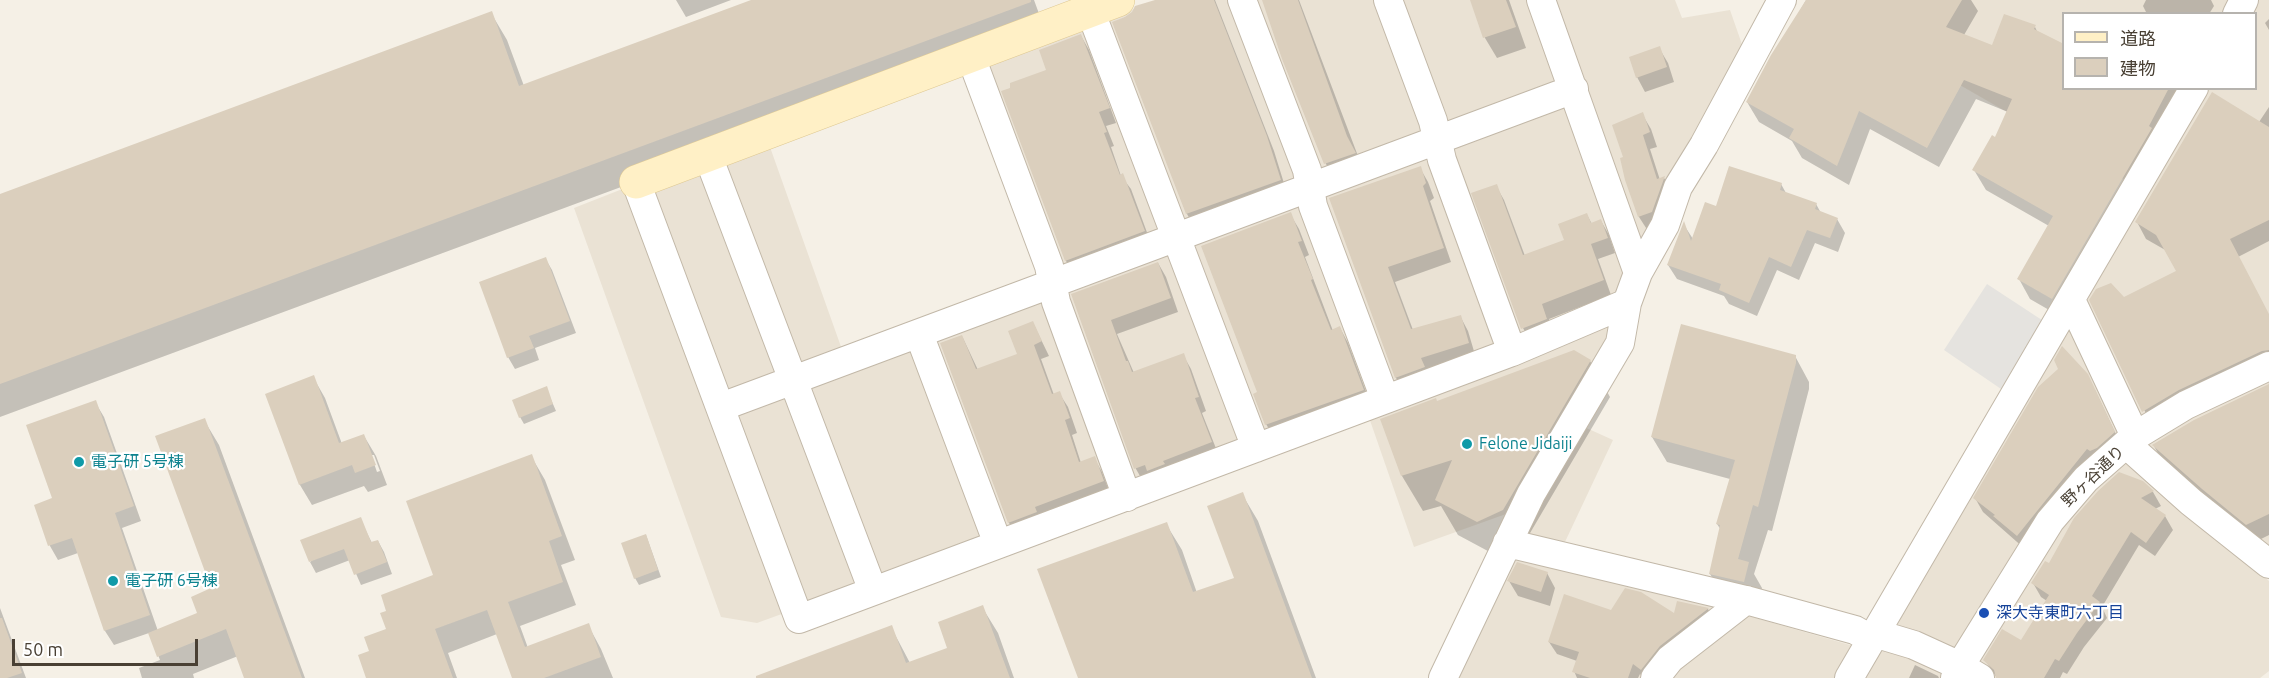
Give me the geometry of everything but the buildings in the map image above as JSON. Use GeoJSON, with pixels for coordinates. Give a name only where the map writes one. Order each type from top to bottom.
{"type":"FeatureCollection","features":[{"type":"Feature","properties":{"kind":"street"},"geometry":{"type":"LineString","coordinates":[[1242,0],[1307,170],[1313,206],[1386,399]]}},
{"type":"Feature","properties":{"kind":"street"},"geometry":{"type":"LineString","coordinates":[[1388,0],[1433,121],[1442,160],[1512,352]]}},
{"type":"Feature","properties":{"kind":"street"},"geometry":{"type":"LineString","coordinates":[[1540,0],[1574,89],[1638,273]]}},
{"type":"Feature","properties":{"kind":"street"},"geometry":{"type":"LineString","coordinates":[[1443,678],[1531,494],[1620,343],[1627,303],[1638,273],[1665,225],[1678,187],[1704,145],[1782,0]]}},
{"type":"Feature","properties":{"kind":"street"},"geometry":{"type":"LineString","coordinates":[[1256,448],[1177,238],[1104,5],[636,182],[799,619],[1127,497],[1512,352],[1627,303]]}},
{"type":"Feature","properties":{"kind":"street"},"geometry":{"type":"LineString","coordinates":[[971,57],[1049,266],[1056,302],[1127,497]]}},
{"type":"Feature","properties":{"kind":"street"},"geometry":{"type":"LineString","coordinates":[[721,407],[1574,89]]}},
{"type":"Feature","properties":{"kind":"street"},"geometry":{"type":"LineString","coordinates":[[1849,678],[2193,90]]}},
{"type":"Feature","properties":{"kind":"street"},"geometry":{"type":"LineString","coordinates":[[708,156],[873,591]]}},
{"type":"Feature","properties":{"kind":"street"},"geometry":{"type":"LineString","coordinates":[[2071,300],[2131,440],[2191,502],[2269,564]]}},
{"type":"Feature","properties":{"kind":"street"},"geometry":{"type":"LineString","coordinates":[[919,334],[998,544]]}},
{"type":"Feature","properties":{"kind":"street","name":"野ヶ谷通り"},"geometry":{"type":"LineString","coordinates":[[1965,674],[2050,521],[2086,479],[2131,440],[2186,405],[2269,366]]}},
{"type":"Feature","properties":{"kind":"street"},"geometry":{"type":"LineString","coordinates":[[1507,543],[1746,600],[1873,636],[1914,645],[1965,674]]}},
{"type":"Feature","properties":{"kind":"street"},"geometry":{"type":"LineString","coordinates":[[1655,678],[1670,659],[1746,600]]}},
{"type":"Feature","properties":{"kind":"shaded area"},"geometry":{"type":"Polygon","coordinates":[[[1157,0],[1675,0],[1682,18],[1730,10],[1745,53],[1582,426],[1613,440],[1556,561],[1857,647],[1839,678],[1457,678],[1534,504],[1414,547],[1365,406],[1352,406],[757,623],[721,617],[574,208],[765,133],[845,358],[1053,284],[982,68],[1157,0]]]}},
{"type":"Feature","properties":{"kind":"shaded area"},"geometry":{"type":"Polygon","coordinates":[[[1812,0],[2237,0],[2230,12],[2062,12],[2062,90],[2181,90],[2125,180],[1812,0]]]}},
{"type":"Feature","properties":{"kind":"shaded area"},"geometry":{"type":"Polygon","coordinates":[[[2254,0],[2269,0],[2269,561],[2160,473],[2076,303],[2201,90],[2257,90],[2257,12],[2247,12],[2254,0]]]}},
{"type":"Feature","properties":{"kind":"shaded area"},"geometry":{"type":"Polygon","coordinates":[[[1987,284],[2048,324],[2004,391],[1944,350],[1987,284]]]}},
{"type":"Feature","properties":{"kind":"shaded area"},"geometry":{"type":"Polygon","coordinates":[[[2061,324],[2078,335],[2123,436],[2201,521],[2269,581],[2269,671],[2260,678],[1855,678],[2061,324]]]}},
{"type":"Feature","properties":{"kind":"place","name":"Felone Jidaiji"},"geometry":{"type":"Point","coordinates":[1467,444]}},
{"type":"Feature","properties":{"kind":"place","name":"電子研 5号棟"},"geometry":{"type":"Point","coordinates":[79,462]}},
{"type":"Feature","properties":{"kind":"place","name":"電子研 6号棟"},"geometry":{"type":"Point","coordinates":[113,581]}},
{"type":"Feature","properties":{"kind":"place","name":"深大寺東町六丁目"},"geometry":{"type":"Point","coordinates":[1984,613]}}]}
